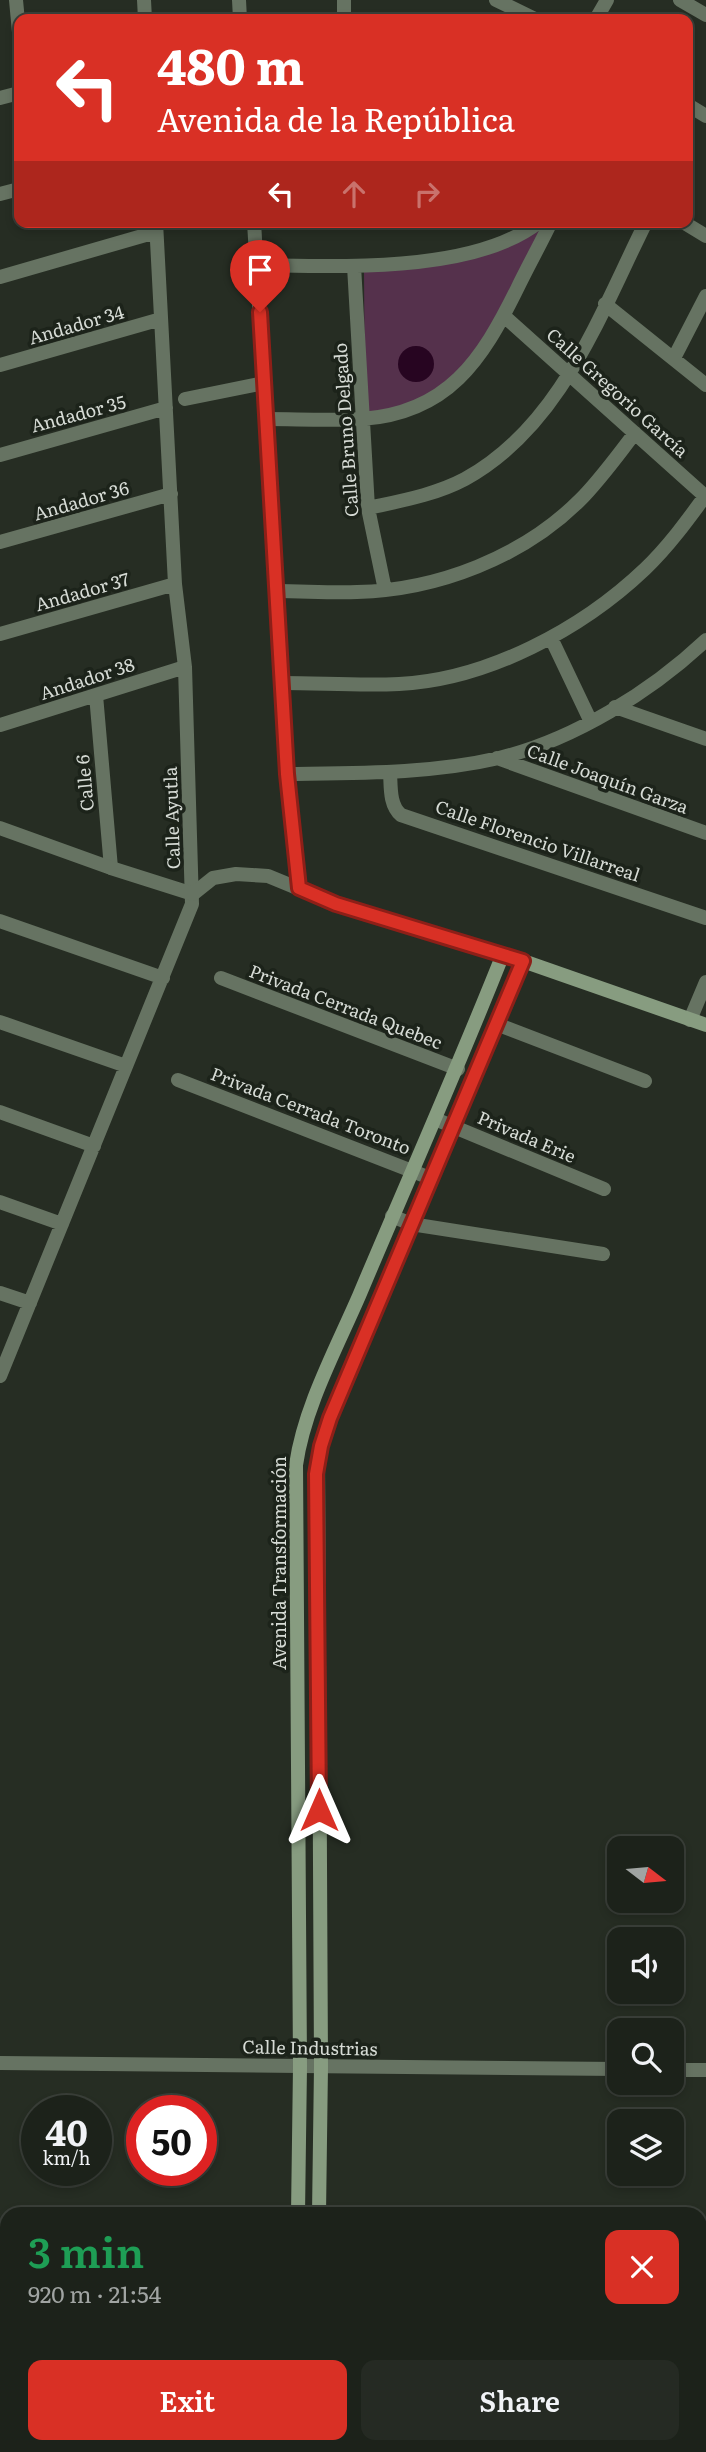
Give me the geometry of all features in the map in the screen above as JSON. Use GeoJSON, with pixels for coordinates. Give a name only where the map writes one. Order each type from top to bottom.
{"type":"FeatureCollection","features":[{"type":"Feature","properties":{"kind":"main road"},"geometry":{"type":"LineString","coordinates":[[503,954],[706,1025]]}},
{"type":"Feature","properties":{"kind":"main road","name":"Avenida Transformación"},"geometry":{"type":"LineString","coordinates":[[298,2207],[300,2066],[296,1465],[299,1444],[392,1216],[458,1069],[503,954]]}},
{"type":"Feature","properties":{"kind":"main road"},"geometry":{"type":"LineString","coordinates":[[319,2207],[321,2066],[316,1474],[321,1446],[365,1336],[523,961]]}},
{"type":"Feature","properties":{"kind":"main road"},"geometry":{"type":"LineString","coordinates":[[376,1256],[397,1260]]}},
{"type":"Feature","properties":{"kind":"main road"},"geometry":{"type":"LineString","coordinates":[[363,1286],[383,1293]]}},
{"type":"Feature","properties":{"kind":"main road"},"geometry":{"type":"LineString","coordinates":[[345,1328],[365,1336]]}},
{"type":"Feature","properties":{"kind":"main road"},"geometry":{"type":"LineString","coordinates":[[296,1515],[316,1516]]}},
{"type":"Feature","properties":{"kind":"main road"},"geometry":{"type":"LineString","coordinates":[[298,1705],[318,1705]]}},
{"type":"Feature","properties":{"kind":"main road"},"geometry":{"type":"LineString","coordinates":[[299,1863],[319,1863]]}},
{"type":"Feature","properties":{"kind":"main road"},"geometry":{"type":"LineString","coordinates":[[299,2012],[320,2011]]}},
{"type":"Feature","properties":{"kind":"main road"},"geometry":{"type":"LineString","coordinates":[[299,2163],[319,2163]]}},
{"type":"Feature","properties":{"kind":"street"},"geometry":{"type":"LineString","coordinates":[[496,0],[525,14]]}},
{"type":"Feature","properties":{"kind":"street"},"geometry":{"type":"LineString","coordinates":[[680,0],[705,12]]}},
{"type":"Feature","properties":{"kind":"street"},"geometry":{"type":"LineString","coordinates":[[0,277],[153,228]]}},
{"type":"Feature","properties":{"kind":"street","name":"Calle Ayutla"},"geometry":{"type":"LineString","coordinates":[[0,1376],[192,904],[185,667],[175,584],[156,228]]}},
{"type":"Feature","properties":{"kind":"street"},"geometry":{"type":"LineString","coordinates":[[254,228],[287,774],[299,888]]}},
{"type":"Feature","properties":{"kind":"street"},"geometry":{"type":"LineString","coordinates":[[257,265],[354,266],[435,259],[503,242],[531,228]]}},
{"type":"Feature","properties":{"kind":"street"},"geometry":{"type":"LineString","coordinates":[[265,419],[363,419],[414,408],[433,399],[464,373],[481,352],[504,316],[548,228]]}},
{"type":"Feature","properties":{"kind":"street"},"geometry":{"type":"LineString","coordinates":[[368,508],[416,498],[463,480],[507,450],[528,430],[569,375],[643,228]]}},
{"type":"Feature","properties":{"kind":"street","name":"Calle Bruno Delgado"},"geometry":{"type":"LineString","coordinates":[[354,266],[368,508],[385,590]]}},
{"type":"Feature","properties":{"kind":"street"},"geometry":{"type":"LineString","coordinates":[[674,358],[706,296]]}},
{"type":"Feature","properties":{"kind":"street"},"geometry":{"type":"LineString","coordinates":[[605,304],[706,385]]}},
{"type":"Feature","properties":{"kind":"street","name":"Calle Gregorio García"},"geometry":{"type":"LineString","coordinates":[[504,316],[706,496]]}},
{"type":"Feature","properties":{"kind":"street","name":"Andador 34"},"geometry":{"type":"LineString","coordinates":[[0,365],[162,320]]}},
{"type":"Feature","properties":{"kind":"street"},"geometry":{"type":"LineString","coordinates":[[185,399],[264,383]]}},
{"type":"Feature","properties":{"kind":"street","name":"Andador 35"},"geometry":{"type":"LineString","coordinates":[[0,454],[166,408]]}},
{"type":"Feature","properties":{"kind":"street"},"geometry":{"type":"LineString","coordinates":[[277,591],[385,590],[461,573],[516,548],[562,516],[580,500],[635,433]]}},
{"type":"Feature","properties":{"kind":"street","name":"Andador 36"},"geometry":{"type":"LineString","coordinates":[[0,542],[172,494]]}},
{"type":"Feature","properties":{"kind":"street"},"geometry":{"type":"LineString","coordinates":[[282,683],[401,684],[437,679],[486,666],[551,638],[594,612],[646,568],[671,543],[706,496]]}},
{"type":"Feature","properties":{"kind":"street","name":"Andador 37"},"geometry":{"type":"LineString","coordinates":[[0,634],[175,584]]}},
{"type":"Feature","properties":{"kind":"street"},"geometry":{"type":"LineString","coordinates":[[551,638],[591,722]]}},
{"type":"Feature","properties":{"kind":"street"},"geometry":{"type":"LineString","coordinates":[[287,774],[390,772],[497,758],[583,727],[636,696],[706,640]]}},
{"type":"Feature","properties":{"kind":"street","name":"Andador 38"},"geometry":{"type":"LineString","coordinates":[[0,725],[185,667]]}},
{"type":"Feature","properties":{"kind":"street","name":"Calle 6"},"geometry":{"type":"LineString","coordinates":[[96,695],[111,868]]}},
{"type":"Feature","properties":{"kind":"street"},"geometry":{"type":"LineString","coordinates":[[615,707],[706,739]]}},
{"type":"Feature","properties":{"kind":"street","name":"Calle Joaquín Garza"},"geometry":{"type":"LineString","coordinates":[[497,758],[706,834]]}},
{"type":"Feature","properties":{"kind":"street","name":"Calle Florencio Villarreal"},"geometry":{"type":"LineString","coordinates":[[390,772],[393,804],[396,812],[401,815],[706,918]]}},
{"type":"Feature","properties":{"kind":"street"},"geometry":{"type":"LineString","coordinates":[[0,828],[193,894],[213,878],[236,874],[268,876],[336,904],[503,954]]}},
{"type":"Feature","properties":{"kind":"street"},"geometry":{"type":"LineString","coordinates":[[0,921],[163,978]]}},
{"type":"Feature","properties":{"kind":"street","name":"Privada Cerrada Quebec"},"geometry":{"type":"LineString","coordinates":[[221,978],[458,1069]]}},
{"type":"Feature","properties":{"kind":"street"},"geometry":{"type":"LineString","coordinates":[[690,1020],[706,982]]}},
{"type":"Feature","properties":{"kind":"street"},"geometry":{"type":"LineString","coordinates":[[0,1022],[126,1066]]}},
{"type":"Feature","properties":{"kind":"street"},"geometry":{"type":"LineString","coordinates":[[496,1024],[645,1081]]}},
{"type":"Feature","properties":{"kind":"street","name":"Privada Cerrada Toronto"},"geometry":{"type":"LineString","coordinates":[[178,1080],[430,1178]]}},
{"type":"Feature","properties":{"kind":"street"},"geometry":{"type":"LineString","coordinates":[[0,1112],[94,1146]]}},
{"type":"Feature","properties":{"kind":"street","name":"Privada Erie"},"geometry":{"type":"LineString","coordinates":[[435,1119],[604,1189]]}},
{"type":"Feature","properties":{"kind":"street"},"geometry":{"type":"LineString","coordinates":[[0,1202],[62,1224]]}},
{"type":"Feature","properties":{"kind":"street"},"geometry":{"type":"LineString","coordinates":[[392,1216],[411,1224],[603,1254]]}},
{"type":"Feature","properties":{"kind":"street"},"geometry":{"type":"LineString","coordinates":[[0,1293],[30,1304]]}},
{"type":"Feature","properties":{"kind":"street","name":"Calle Industrias"},"geometry":{"type":"LineString","coordinates":[[0,2063],[607,2069]]}},
{"type":"Feature","properties":{"kind":"street"},"geometry":{"type":"LineString","coordinates":[[684,2070],[706,2070]]}},
{"type":"Feature","properties":{"kind":"shaded area"},"geometry":{"type":"Polygon","coordinates":[[[534,228],[546,228],[481,352],[442,393],[365,418],[364,272],[446,263],[534,228]]]}},
{"type":"Feature","properties":{"kind":"shaded area"},"geometry":{"type":"Polygon","coordinates":[[[416,346],[428,352],[434,364],[428,376],[416,382],[404,376],[398,364],[404,352],[416,346]]]}},
{"type":"Feature","properties":{"kind":"route"},"geometry":{"type":"LineString","coordinates":[[260,312],[287,774],[299,888],[336,904],[523,961],[330,1418],[321,1446],[316,1474],[319,1810]]}}]}
